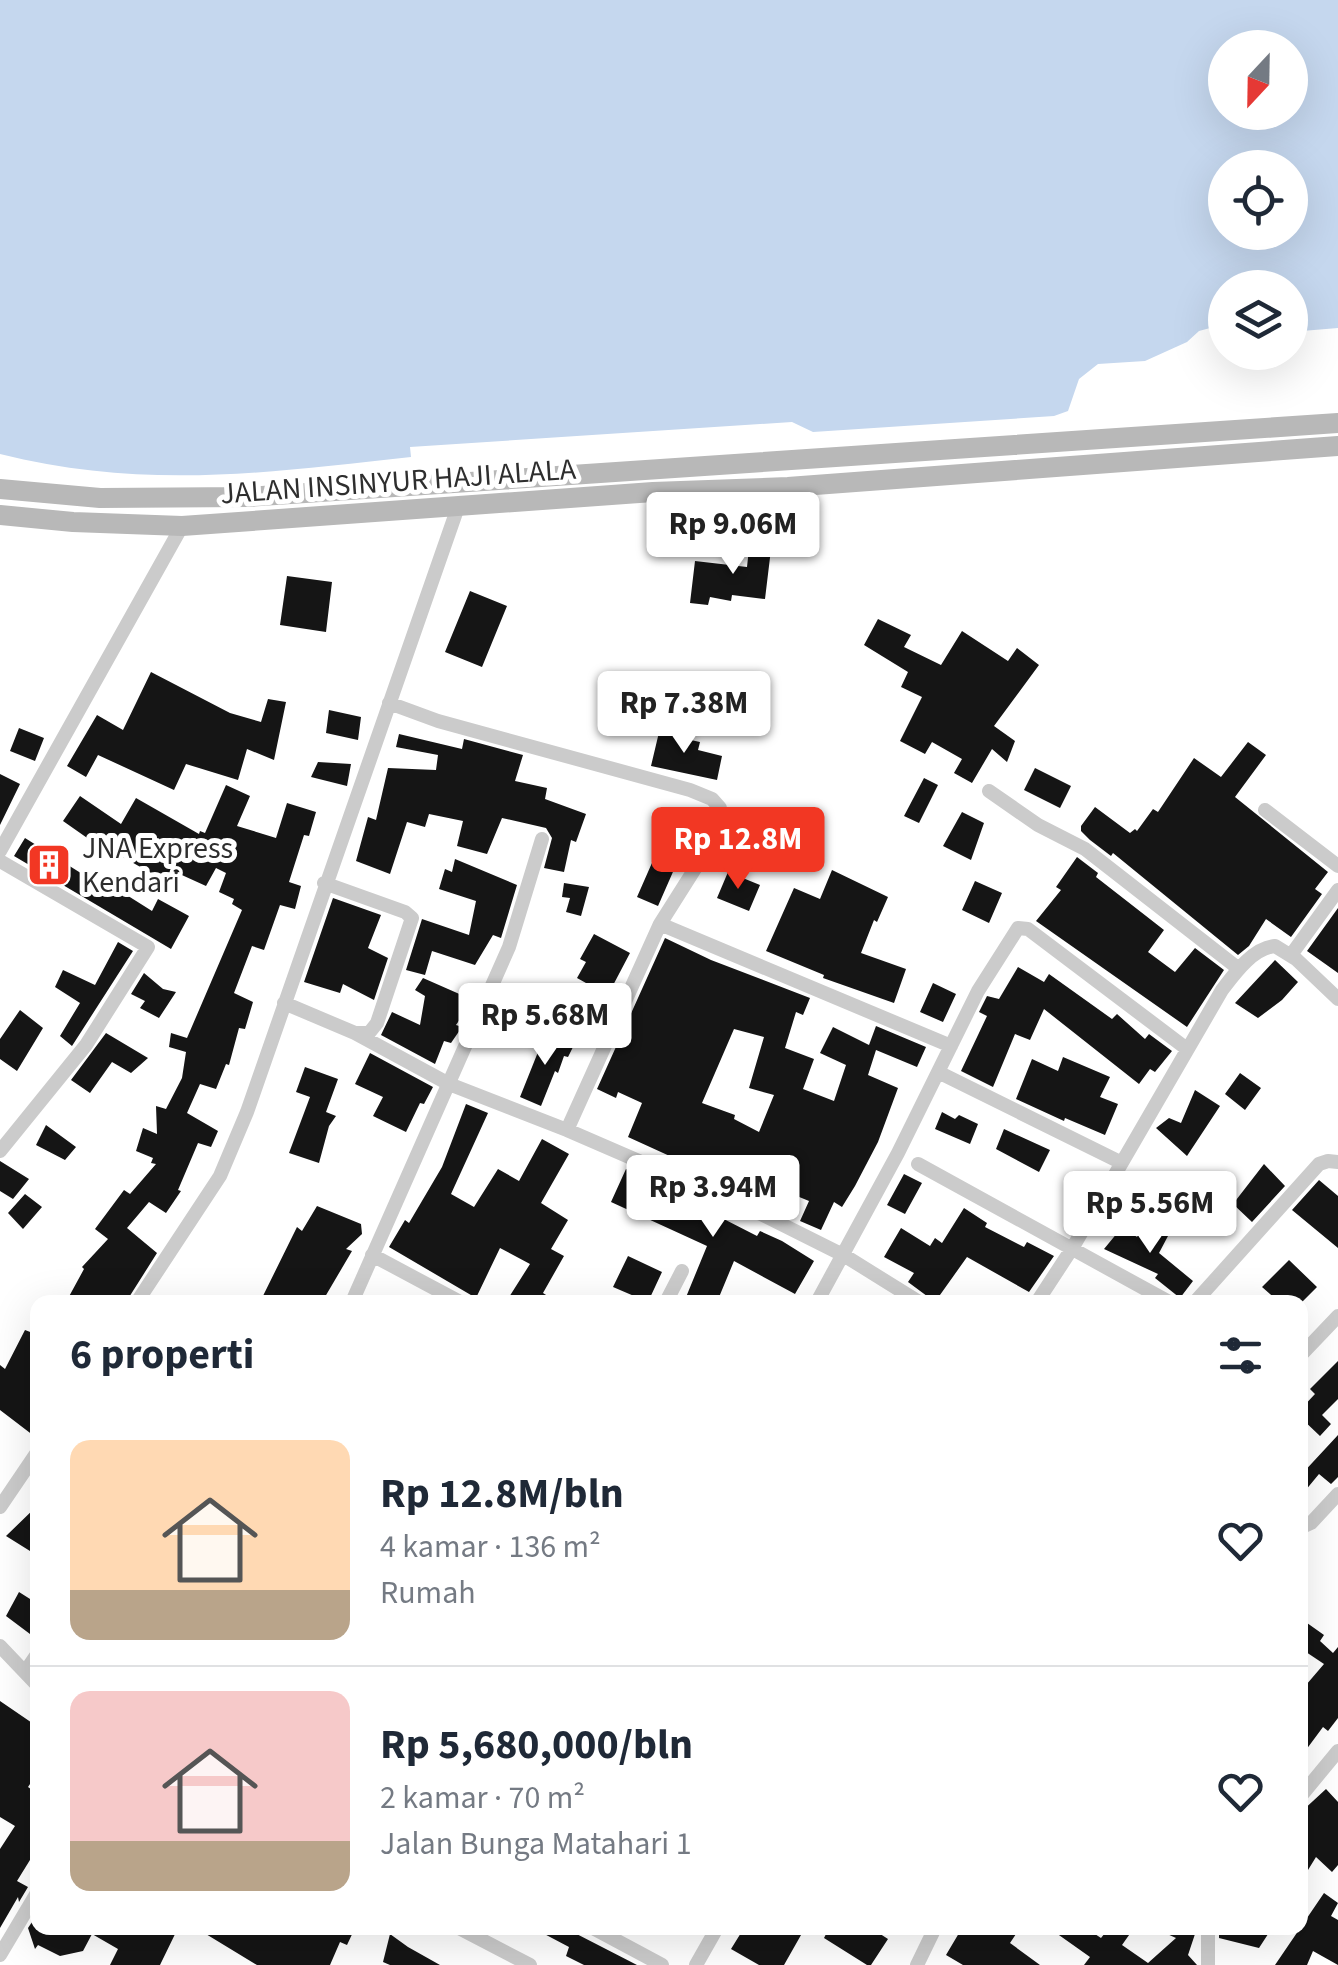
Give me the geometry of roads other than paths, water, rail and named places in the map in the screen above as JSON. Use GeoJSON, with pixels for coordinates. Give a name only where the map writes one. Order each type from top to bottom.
{"type":"FeatureCollection","features":[{"type":"Feature","properties":{"kind":"main road","name":"JALAN INSINYUR HAJI ALALA"},"geometry":{"type":"LineString","coordinates":[[0,489],[100,498],[248,496],[1338,423]]}},
{"type":"Feature","properties":{"kind":"main road","name":"JALAN INSINYUR HAJI ALALA"},"geometry":{"type":"LineString","coordinates":[[0,515],[182,526],[1338,446]]}},
{"type":"Feature","properties":{"kind":"street"},"geometry":{"type":"LineString","coordinates":[[142,1295],[220,1176],[247,1112],[458,507]]}},
{"type":"Feature","properties":{"kind":"street"},"geometry":{"type":"LineString","coordinates":[[0,851],[182,526]]}},
{"type":"Feature","properties":{"kind":"street"},"geometry":{"type":"LineString","coordinates":[[390,702],[438,721],[622,769],[716,802],[720,816],[715,837],[660,924],[568,1130]]}},
{"type":"Feature","properties":{"kind":"street"},"geometry":{"type":"LineString","coordinates":[[989,790],[1038,825],[1085,848],[1240,969]]}},
{"type":"Feature","properties":{"kind":"street"},"geometry":{"type":"LineString","coordinates":[[1265,810],[1338,866]]}},
{"type":"Feature","properties":{"kind":"street"},"geometry":{"type":"LineString","coordinates":[[355,1295],[509,946],[542,839]]}},
{"type":"Feature","properties":{"kind":"street"},"geometry":{"type":"LineString","coordinates":[[0,860],[148,947],[86,1045],[0,1151]]}},
{"type":"Feature","properties":{"kind":"street"},"geometry":{"type":"LineString","coordinates":[[324,884],[405,912],[412,918],[377,1024],[369,1032],[355,1033]]}},
{"type":"Feature","properties":{"kind":"street"},"geometry":{"type":"LineString","coordinates":[[1290,954],[1338,890]]}},
{"type":"Feature","properties":{"kind":"street"},"geometry":{"type":"LineString","coordinates":[[660,924],[951,1046]]}},
{"type":"Feature","properties":{"kind":"street"},"geometry":{"type":"LineString","coordinates":[[821,1295],[845,1256],[978,990],[1012,934],[1024,927],[1187,1049]]}},
{"type":"Feature","properties":{"kind":"street"},"geometry":{"type":"LineString","coordinates":[[1041,1295],[1073,1248],[1222,990],[1240,969],[1269,946],[1290,954],[1338,998]]}},
{"type":"Feature","properties":{"kind":"street"},"geometry":{"type":"LineString","coordinates":[[284,1003],[355,1033],[449,1084],[568,1130],[760,1214],[845,1256],[908,1295]]}},
{"type":"Feature","properties":{"kind":"street"},"geometry":{"type":"LineString","coordinates":[[938,1072],[1120,1162]]}},
{"type":"Feature","properties":{"kind":"street"},"geometry":{"type":"LineString","coordinates":[[1201,1295],[1320,1164],[1338,1162]]}},
{"type":"Feature","properties":{"kind":"street"},"geometry":{"type":"LineString","coordinates":[[918,1164],[1157,1295]]}},
{"type":"Feature","properties":{"kind":"street"},"geometry":{"type":"LineString","coordinates":[[372,1255],[447,1295]]}},
{"type":"Feature","properties":{"kind":"street"},"geometry":{"type":"LineString","coordinates":[[670,1295],[682,1270]]}},
{"type":"Feature","properties":{"kind":"street"},"geometry":{"type":"LineString","coordinates":[[1308,1348],[1338,1316]]}},
{"type":"Feature","properties":{"kind":"street"},"geometry":{"type":"LineString","coordinates":[[0,1507],[30,1463]]}},
{"type":"Feature","properties":{"kind":"street"},"geometry":{"type":"LineString","coordinates":[[1308,1525],[1338,1494]]}},
{"type":"Feature","properties":{"kind":"street"},"geometry":{"type":"LineString","coordinates":[[0,1646],[30,1677]]}},
{"type":"Feature","properties":{"kind":"street"},"geometry":{"type":"LineString","coordinates":[[25,1672],[30,1665]]}},
{"type":"Feature","properties":{"kind":"street"},"geometry":{"type":"LineString","coordinates":[[1308,1787],[1338,1751]]}},
{"type":"Feature","properties":{"kind":"street"},"geometry":{"type":"LineString","coordinates":[[0,1955],[30,1904]]}},
{"type":"Feature","properties":{"kind":"street"},"geometry":{"type":"LineString","coordinates":[[472,1935],[530,1965]]}},
{"type":"Feature","properties":{"kind":"street"},"geometry":{"type":"LineString","coordinates":[[606,1935],[662,1965]]}},
{"type":"Feature","properties":{"kind":"street"},"geometry":{"type":"LineString","coordinates":[[696,1965],[713,1935]]}},
{"type":"Feature","properties":{"kind":"street"},"geometry":{"type":"LineString","coordinates":[[917,1965],[928,1935]]}},
{"type":"Feature","properties":{"kind":"street"},"geometry":{"type":"LineString","coordinates":[[1208,1935],[1208,1965]]}},
{"type":"Feature","properties":{"kind":"water"},"geometry":{"type":"Polygon","coordinates":[[[0,0],[1338,0],[1338,328],[1308,330],[1308,270],[1208,270],[1208,329],[1145,361],[1098,364],[1079,379],[1068,411],[1054,416],[813,432],[792,422],[410,447],[411,457],[255,473],[155,475],[53,465],[0,454],[0,0]]]}},
{"type":"Feature","properties":{"kind":"place","name":"JNA Express Kendari"},"geometry":{"type":"Point","coordinates":[49,865]}}]}
